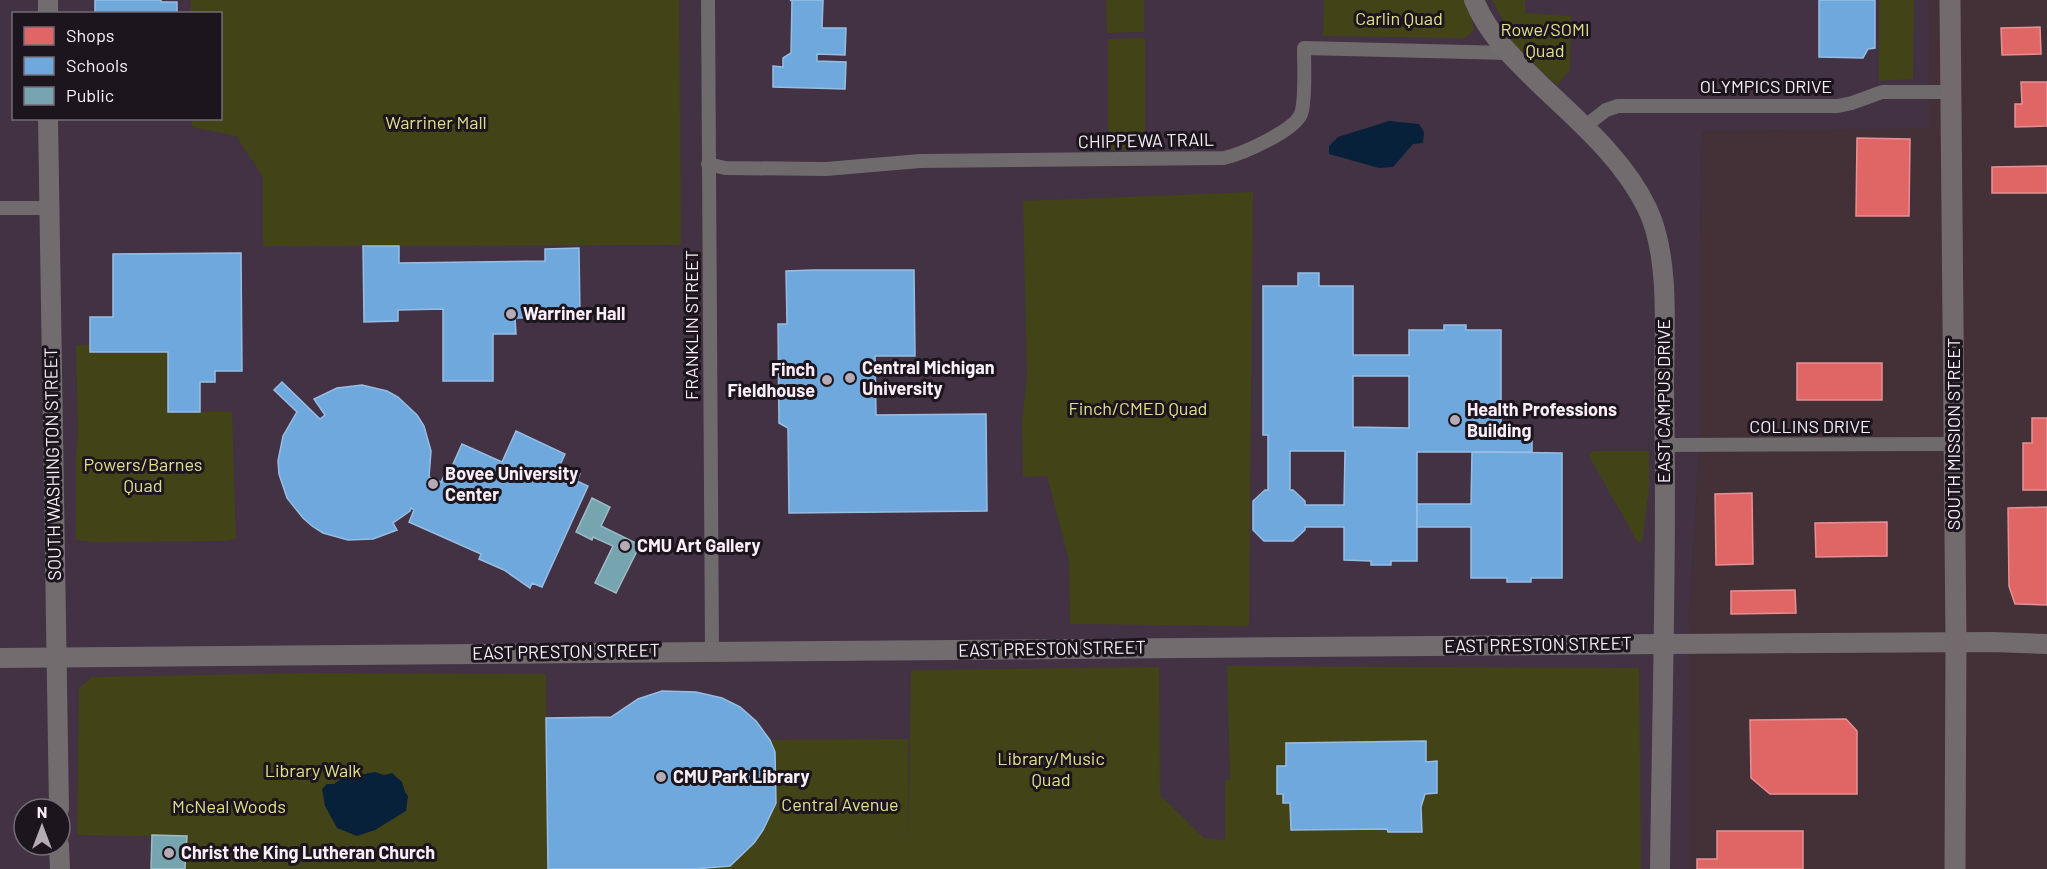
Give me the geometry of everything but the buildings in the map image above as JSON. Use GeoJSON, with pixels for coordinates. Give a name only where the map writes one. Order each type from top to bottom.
{"type":"FeatureCollection","features":[{"type":"Feature","properties":{"kind":"main road","name":"SOUTH MISSION STREET"},"geometry":{"type":"LineString","coordinates":[[1950,0],[1956,642],[1955,869]]}},
{"type":"Feature","properties":{"kind":"street","name":"FRANKLIN STREET"},"geometry":{"type":"LineString","coordinates":[[708,0],[712,651]]}},
{"type":"Feature","properties":{"kind":"street","name":"EAST CAMPUS DRIVE"},"geometry":{"type":"LineString","coordinates":[[1474,0],[1490,31],[1509,54],[1584,127],[1631,181],[1648,210],[1658,241],[1663,304],[1665,446],[1660,869]]}},
{"type":"Feature","properties":{"kind":"street","name":"CHIPPEWA TRAIL"},"geometry":{"type":"LineString","coordinates":[[708,164],[725,168],[826,169],[920,161],[1224,158],[1290,127],[1300,116],[1303,103],[1304,48],[1509,54]]}},
{"type":"Feature","properties":{"kind":"street","name":"OLYMPICS DRIVE"},"geometry":{"type":"LineString","coordinates":[[1584,127],[1606,110],[1618,106],[1838,106],[1882,92],[1952,92]]}},
{"type":"Feature","properties":{"kind":"street","name":"SOUTH WASHINGTON STREET"},"geometry":{"type":"LineString","coordinates":[[48,120],[59,797]]}},
{"type":"Feature","properties":{"kind":"street"},"geometry":{"type":"LineString","coordinates":[[0,208],[49,208]]}},
{"type":"Feature","properties":{"kind":"street","name":"COLLINS DRIVE"},"geometry":{"type":"LineString","coordinates":[[1665,446],[1954,444]]}},
{"type":"Feature","properties":{"kind":"street","name":"EAST PRESTON STREET"},"geometry":{"type":"LineString","coordinates":[[0,658],[1663,644],[1956,642],[2047,644]]}},
{"type":"Feature","properties":{"kind":"shaded area","name":"Central Michigan University"},"geometry":{"type":"Polygon","coordinates":[[[0,0],[1929,0],[1930,128],[1702,131],[1700,436],[1689,621],[1689,869],[0,869],[0,0]]]}},
{"type":"Feature","properties":{"kind":"shaded area"},"geometry":{"type":"Polygon","coordinates":[[[1929,0],[2047,0],[2047,869],[1689,869],[1689,621],[1700,436],[1702,130],[1930,128],[1929,0]]]}},
{"type":"Feature","properties":{"kind":"green space","name":"Warriner Mall"},"geometry":{"type":"Polygon","coordinates":[[[191,0],[679,0],[681,245],[263,246],[263,177],[236,136],[192,127],[192,120],[222,120],[222,12],[191,12],[191,0]]]}},
{"type":"Feature","properties":{"kind":"green space"},"geometry":{"type":"Polygon","coordinates":[[[1106,0],[1144,0],[1144,32],[1107,33],[1106,0]]]}},
{"type":"Feature","properties":{"kind":"green space","name":"Carlin Quad"},"geometry":{"type":"Polygon","coordinates":[[[1324,0],[1469,0],[1474,31],[1464,38],[1323,36],[1324,0]]]}},
{"type":"Feature","properties":{"kind":"green space","name":"Rowe/SOMI Quad"},"geometry":{"type":"Polygon","coordinates":[[[1492,0],[1525,0],[1525,13],[1571,16],[1570,70],[1557,85],[1508,41],[1508,29],[1492,0]]]}},
{"type":"Feature","properties":{"kind":"green space"},"geometry":{"type":"Polygon","coordinates":[[[1879,0],[1914,0],[1913,79],[1879,81],[1879,0]]]}},
{"type":"Feature","properties":{"kind":"green space"},"geometry":{"type":"Polygon","coordinates":[[[1145,38],[1145,149],[1108,150],[1108,39],[1145,38]]]}},
{"type":"Feature","properties":{"kind":"green space","name":"Finch/CMED Quad"},"geometry":{"type":"Polygon","coordinates":[[[1253,192],[1249,626],[1070,624],[1069,560],[1047,476],[1023,477],[1022,421],[1027,377],[1023,201],[1253,192]]]}},
{"type":"Feature","properties":{"kind":"green space","name":"Powers/Barnes Quad"},"geometry":{"type":"Polygon","coordinates":[[[76,345],[90,345],[91,352],[168,352],[168,412],[232,412],[236,539],[94,542],[76,540],[78,434],[76,345]]]}},
{"type":"Feature","properties":{"kind":"green space"},"geometry":{"type":"Polygon","coordinates":[[[1593,451],[1649,451],[1649,490],[1642,542],[1636,539],[1590,458],[1589,455],[1593,451]]]}},
{"type":"Feature","properties":{"kind":"green space"},"geometry":{"type":"Polygon","coordinates":[[[1227,666],[1639,668],[1641,869],[694,869],[730,866],[754,843],[775,752],[770,740],[908,739],[908,843],[911,670],[1159,667],[1160,795],[1204,838],[1225,840],[1225,781],[1230,779],[1227,666]]]}},
{"type":"Feature","properties":{"kind":"green space","name":"Library Walk"},"geometry":{"type":"Polygon","coordinates":[[[306,673],[546,674],[548,869],[185,869],[187,837],[77,835],[79,688],[92,677],[306,673]]]}},
{"type":"Feature","properties":{"kind":"water"},"geometry":{"type":"Polygon","coordinates":[[[1389,121],[1419,124],[1424,132],[1423,143],[1413,144],[1393,167],[1379,168],[1329,154],[1329,146],[1338,137],[1389,121]]]}},
{"type":"Feature","properties":{"kind":"water"},"geometry":{"type":"Polygon","coordinates":[[[375,772],[384,775],[392,773],[402,782],[408,796],[406,811],[375,830],[357,836],[337,828],[325,806],[322,789],[327,784],[334,784],[342,778],[375,772]]]}},
{"type":"Feature","properties":{"kind":"place","name":"Warriner Hall"},"geometry":{"type":"Point","coordinates":[511,314]}},
{"type":"Feature","properties":{"kind":"place","name":"Central Michigan University"},"geometry":{"type":"Point","coordinates":[850,378]}},
{"type":"Feature","properties":{"kind":"place","name":"Finch Fieldhouse"},"geometry":{"type":"Point","coordinates":[827,380]}},
{"type":"Feature","properties":{"kind":"place","name":"Health Professions Building"},"geometry":{"type":"Point","coordinates":[1455,420]}},
{"type":"Feature","properties":{"kind":"place","name":"Bovee University Center"},"geometry":{"type":"Point","coordinates":[433,484]}},
{"type":"Feature","properties":{"kind":"place","name":"CMU Art Gallery"},"geometry":{"type":"Point","coordinates":[625,546]}},
{"type":"Feature","properties":{"kind":"place","name":"CMU Park Library"},"geometry":{"type":"Point","coordinates":[661,777]}},
{"type":"Feature","properties":{"kind":"place","name":"Christ the King Lutheran Church"},"geometry":{"type":"Point","coordinates":[169,853]}},
{"type":"Feature","properties":{"kind":"park label","name":"Library/Music Quad"},"geometry":{"type":"Point","coordinates":[1051,769]}},
{"type":"Feature","properties":{"kind":"park label","name":"Central Avenue"},"geometry":{"type":"Point","coordinates":[840,805]}},
{"type":"Feature","properties":{"kind":"park label","name":"McNeal Woods"},"geometry":{"type":"Point","coordinates":[229,807]}}]}
